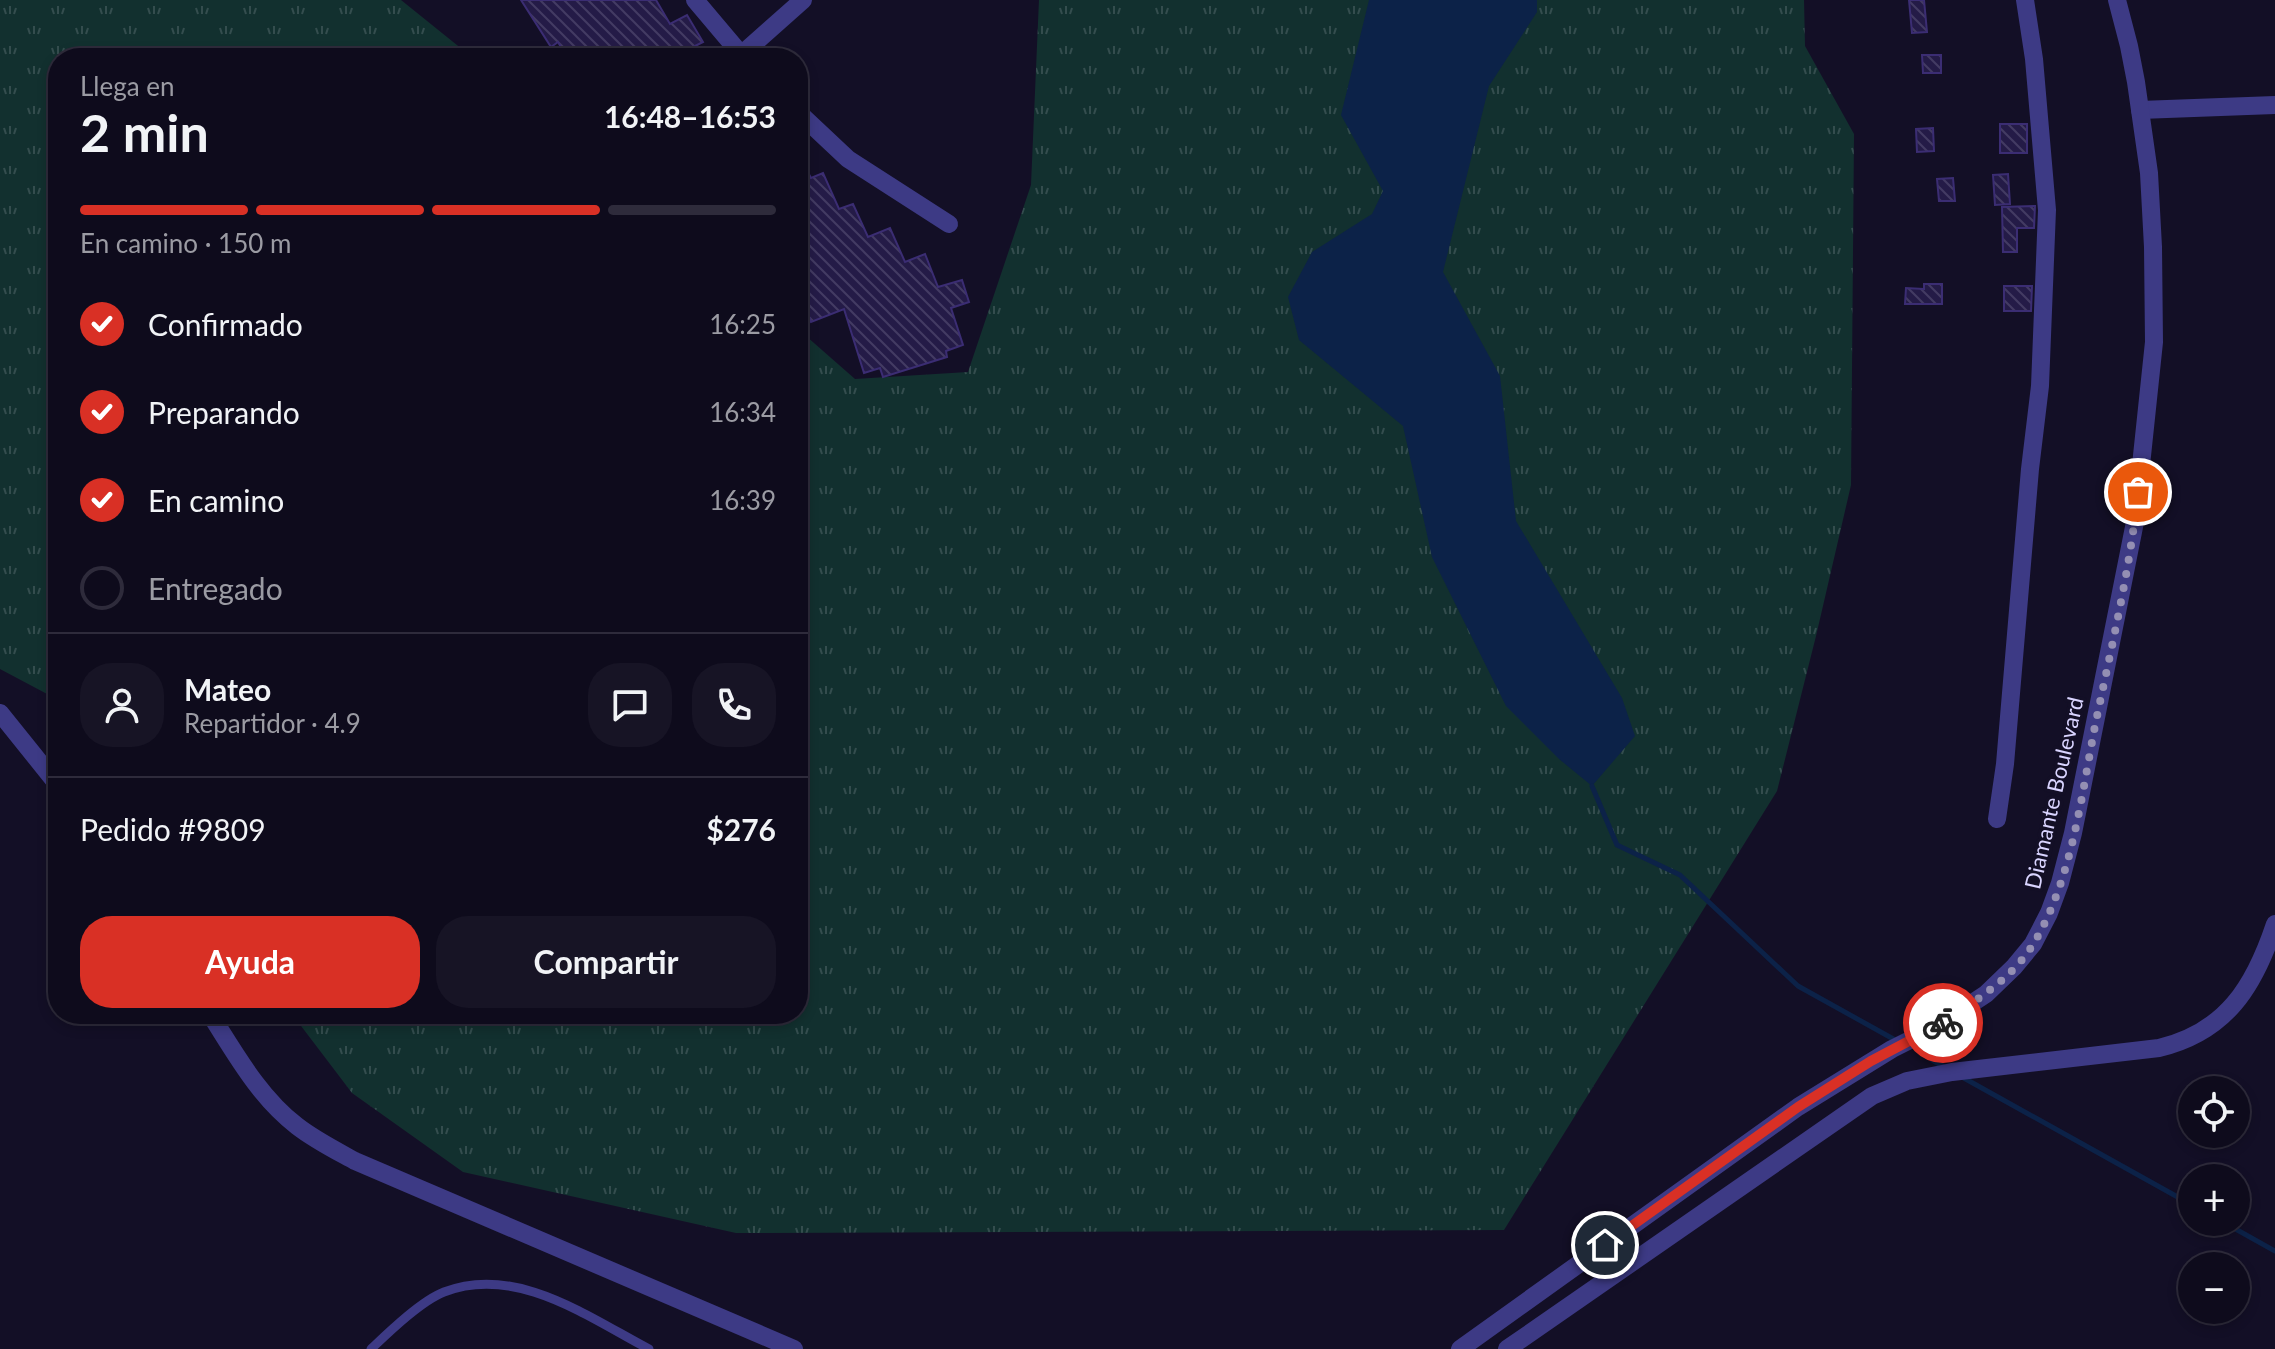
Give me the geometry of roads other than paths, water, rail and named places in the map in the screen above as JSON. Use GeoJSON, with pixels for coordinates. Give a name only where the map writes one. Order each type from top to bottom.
{"type":"FeatureCollection","features":[{"type":"Feature","properties":{"kind":"street"},"geometry":{"type":"LineString","coordinates":[[695,0],[735,48]]}},
{"type":"Feature","properties":{"kind":"street"},"geometry":{"type":"LineString","coordinates":[[752,48],[803,0]]}},
{"type":"Feature","properties":{"kind":"street"},"geometry":{"type":"LineString","coordinates":[[1997,819],[2005,764],[2040,386],[2047,210],[2034,59],[2025,0]]}},
{"type":"Feature","properties":{"kind":"street","name":"Diamante Boulevard"},"geometry":{"type":"LineString","coordinates":[[1460,1349],[1798,1107],[1871,1061],[1936,1027],[1986,994],[2033,944],[2049,913],[2073,833],[2135,522],[2154,342],[2149,173],[2129,46],[2117,0]]}},
{"type":"Feature","properties":{"kind":"street"},"geometry":{"type":"LineString","coordinates":[[2140,110],[2275,105]]}},
{"type":"Feature","properties":{"kind":"street"},"geometry":{"type":"LineString","coordinates":[[808,121],[848,159],[949,224]]}},
{"type":"Feature","properties":{"kind":"street"},"geometry":{"type":"LineString","coordinates":[[0,713],[48,773]]}},
{"type":"Feature","properties":{"kind":"street"},"geometry":{"type":"LineString","coordinates":[[1507,1349],[1872,1096],[1907,1081],[1952,1072],[2159,1048],[2203,1032],[2221,1020],[2252,981],[2275,924]]}},
{"type":"Feature","properties":{"kind":"street"},"geometry":{"type":"LineString","coordinates":[[217,1024],[263,1093],[294,1124],[321,1143],[355,1161],[794,1349]]}},
{"type":"Feature","properties":{"kind":"lane"},"geometry":{"type":"LineString","coordinates":[[371,1349],[400,1322],[442,1293],[481,1284],[529,1289],[597,1320],[649,1349]]}},
{"type":"Feature","properties":{"kind":"water"},"geometry":{"type":"Polygon","coordinates":[[[1369,0],[1537,0],[1537,12],[1489,86],[1443,272],[1500,376],[1516,521],[1622,698],[1635,736],[1592,786],[1559,759],[1506,706],[1432,557],[1403,426],[1299,340],[1288,297],[1312,252],[1372,214],[1383,191],[1341,115],[1369,0]]]}},
{"type":"Feature","properties":{"kind":"waterway"},"geometry":{"type":"LineString","coordinates":[[1592,786],[1617,845],[1680,875],[1798,986],[1897,1041]]}},
{"type":"Feature","properties":{"kind":"waterway"},"geometry":{"type":"LineString","coordinates":[[1932,1060],[1946,1068]]}},
{"type":"Feature","properties":{"kind":"waterway"},"geometry":{"type":"LineString","coordinates":[[1962,1077],[2178,1197]]}},
{"type":"Feature","properties":{"kind":"waterway"},"geometry":{"type":"LineString","coordinates":[[2248,1236],[2275,1251]]}}]}
